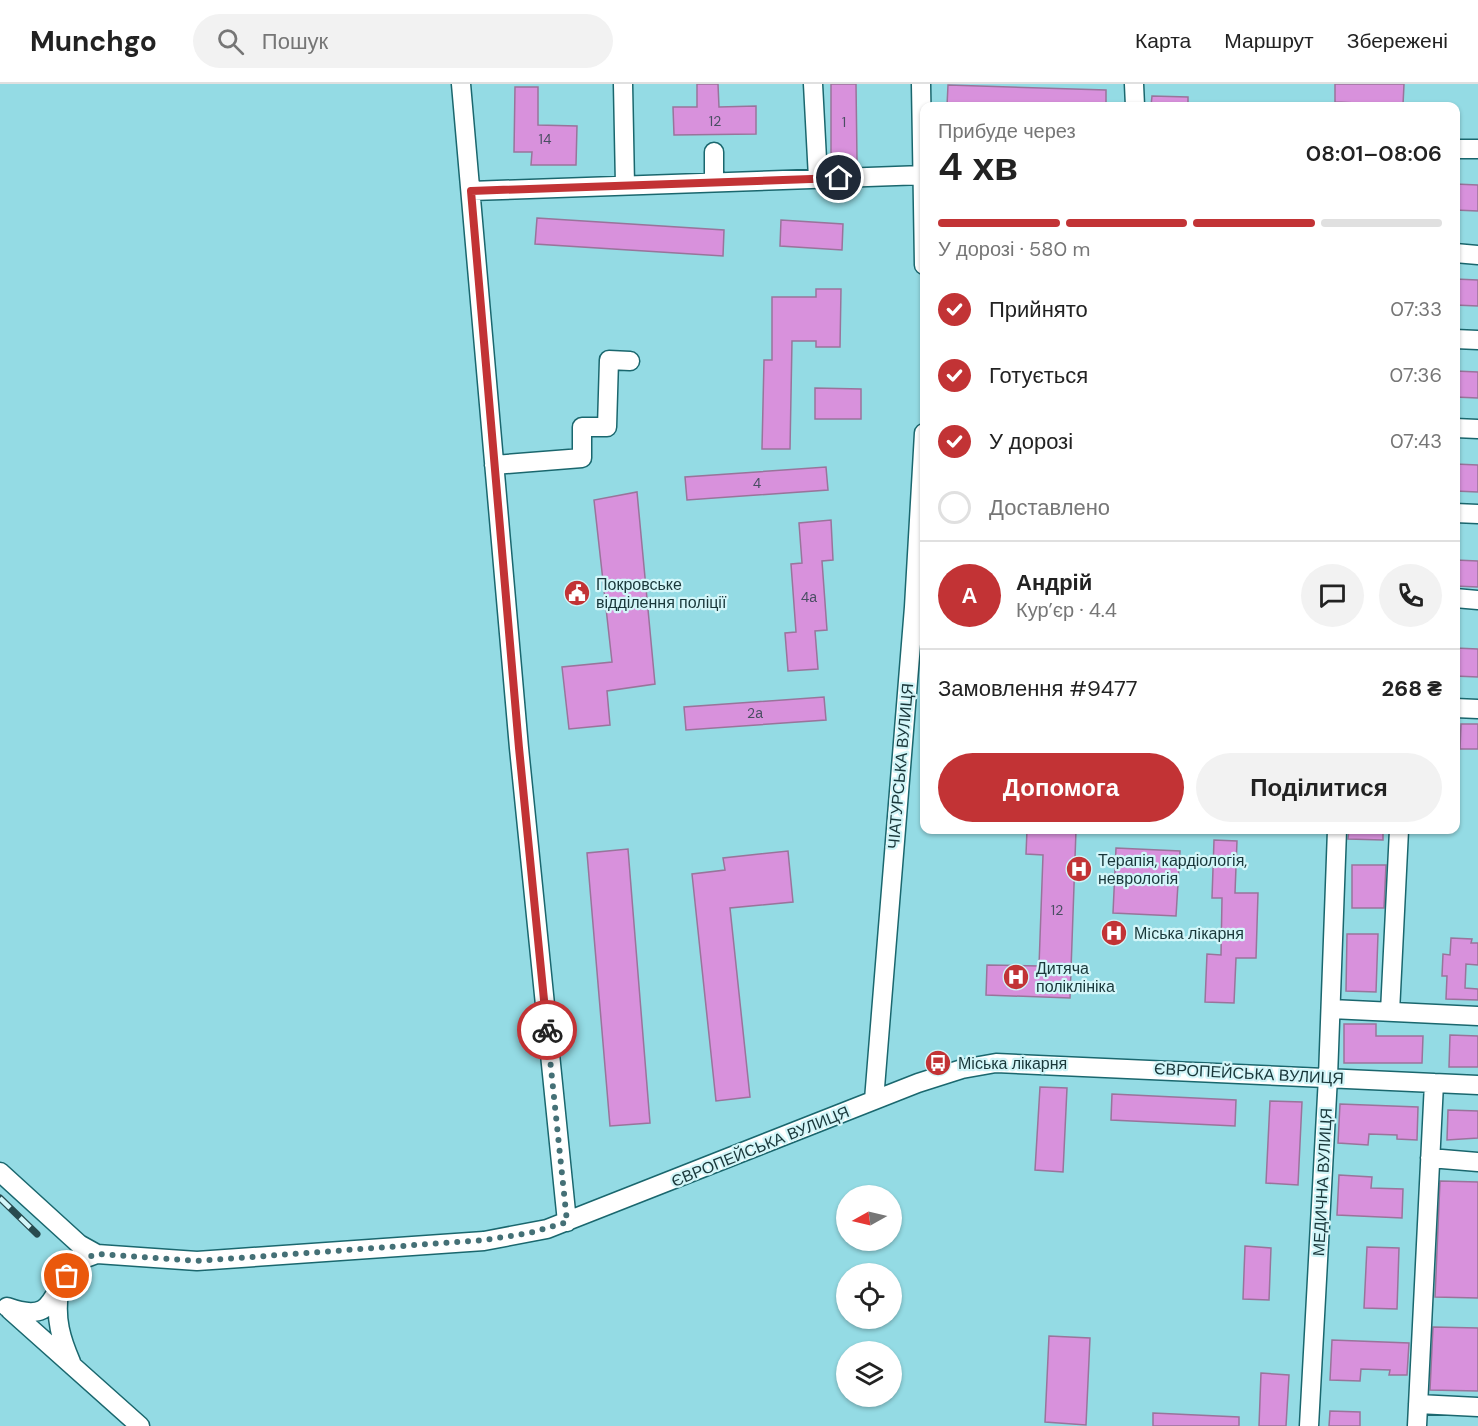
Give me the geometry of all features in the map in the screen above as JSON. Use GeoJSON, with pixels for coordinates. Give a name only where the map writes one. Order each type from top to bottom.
{"type":"FeatureCollection","features":[{"type":"Feature","properties":{"kind":"street"},"geometry":{"type":"LineString","coordinates":[[461,84],[519,748],[567,1222]]}},
{"type":"Feature","properties":{"kind":"street"},"geometry":{"type":"LineString","coordinates":[[623,84],[625,185]]}},
{"type":"Feature","properties":{"kind":"street"},"geometry":{"type":"LineString","coordinates":[[813,84],[818,178]]}},
{"type":"Feature","properties":{"kind":"street"},"geometry":{"type":"LineString","coordinates":[[921,84],[921,102]]}},
{"type":"Feature","properties":{"kind":"street"},"geometry":{"type":"LineString","coordinates":[[1134,84],[1135,102]]}},
{"type":"Feature","properties":{"kind":"street"},"geometry":{"type":"LineString","coordinates":[[1460,149],[1478,149]]}},
{"type":"Feature","properties":{"kind":"street"},"geometry":{"type":"LineString","coordinates":[[714,152],[714,182]]}},
{"type":"Feature","properties":{"kind":"street"},"geometry":{"type":"LineString","coordinates":[[471,191],[920,175]]}},
{"type":"Feature","properties":{"kind":"street"},"geometry":{"type":"LineString","coordinates":[[1460,254],[1478,255]]}},
{"type":"Feature","properties":{"kind":"street"},"geometry":{"type":"LineString","coordinates":[[1460,339],[1478,340]]}},
{"type":"Feature","properties":{"kind":"street"},"geometry":{"type":"LineString","coordinates":[[494,465],[582,458],[582,427],[607,427],[609,360],[630,361]]}},
{"type":"Feature","properties":{"kind":"street"},"geometry":{"type":"LineString","coordinates":[[1460,428],[1478,429]]}},
{"type":"Feature","properties":{"kind":"street","name":"ЧІАТУРСЬКА ВУЛИЦЯ"},"geometry":{"type":"LineString","coordinates":[[874,1100],[915,596],[920,505]]}},
{"type":"Feature","properties":{"kind":"street"},"geometry":{"type":"LineString","coordinates":[[1460,513],[1478,514]]}},
{"type":"Feature","properties":{"kind":"street"},"geometry":{"type":"LineString","coordinates":[[1460,598],[1478,600]]}},
{"type":"Feature","properties":{"kind":"street"},"geometry":{"type":"LineString","coordinates":[[1460,708],[1478,709]]}},
{"type":"Feature","properties":{"kind":"street","name":"МЕДИЧНА ВУЛИЦЯ"},"geometry":{"type":"LineString","coordinates":[[1309,1426],[1328,1077],[1337,834]]}},
{"type":"Feature","properties":{"kind":"street"},"geometry":{"type":"LineString","coordinates":[[1390,1012],[1399,834]]}},
{"type":"Feature","properties":{"kind":"street"},"geometry":{"type":"LineString","coordinates":[[1331,1009],[1478,1016]]}},
{"type":"Feature","properties":{"kind":"street","name":"ЄВРОПЕЙСЬКА ВУЛИЦЯ"},"geometry":{"type":"LineString","coordinates":[[98,1254],[197,1261],[484,1240],[530,1233],[567,1222],[874,1100],[962,1069],[996,1063],[1478,1085]]}},
{"type":"Feature","properties":{"kind":"street"},"geometry":{"type":"LineString","coordinates":[[1417,1426],[1434,1083]]}},
{"type":"Feature","properties":{"kind":"street"},"geometry":{"type":"LineString","coordinates":[[1430,1158],[1478,1162]]}},
{"type":"Feature","properties":{"kind":"street"},"geometry":{"type":"LineString","coordinates":[[0,1172],[79,1244],[98,1254]]}},
{"type":"Feature","properties":{"kind":"street"},"geometry":{"type":"LineString","coordinates":[[4,1304],[25,1313],[40,1312],[51,1305],[73,1266],[82,1259],[98,1254]]}},
{"type":"Feature","properties":{"kind":"street"},"geometry":{"type":"LineString","coordinates":[[60,1289],[57,1310],[59,1330],[73,1368]]}},
{"type":"Feature","properties":{"kind":"street"},"geometry":{"type":"LineString","coordinates":[[4,1304],[140,1426]]}},
{"type":"Feature","properties":{"kind":"street"},"geometry":{"type":"LineString","coordinates":[[1418,1404],[1478,1407]]}},
{"type":"Feature","properties":{"kind":"building"},"geometry":{"type":"Polygon","coordinates":[[[697,84],[718,84],[719,107],[756,106],[756,134],[674,135],[673,107],[697,107],[697,84]]]}},
{"type":"Feature","properties":{"kind":"building"},"geometry":{"type":"Polygon","coordinates":[[[831,84],[856,84],[857,160],[831,160],[831,84]]]}},
{"type":"Feature","properties":{"kind":"building"},"geometry":{"type":"Polygon","coordinates":[[[1335,84],[1404,84],[1403,102],[1335,102],[1335,84]]]}},
{"type":"Feature","properties":{"kind":"building"},"geometry":{"type":"Polygon","coordinates":[[[948,85],[1106,90],[1106,102],[947,102],[948,85]]]}},
{"type":"Feature","properties":{"kind":"building"},"geometry":{"type":"Polygon","coordinates":[[[515,87],[538,87],[538,125],[577,126],[576,165],[531,165],[532,152],[514,152],[515,87]]]}},
{"type":"Feature","properties":{"kind":"building"},"geometry":{"type":"Polygon","coordinates":[[[1152,96],[1188,97],[1188,102],[1151,102],[1152,96]]]}},
{"type":"Feature","properties":{"kind":"building"},"geometry":{"type":"Polygon","coordinates":[[[1460,184],[1478,185],[1478,211],[1460,210],[1460,184]]]}},
{"type":"Feature","properties":{"kind":"building"},"geometry":{"type":"Polygon","coordinates":[[[537,218],[724,230],[723,256],[535,244],[537,218]]]}},
{"type":"Feature","properties":{"kind":"building"},"geometry":{"type":"Polygon","coordinates":[[[781,220],[843,224],[842,250],[780,246],[781,220]]]}},
{"type":"Feature","properties":{"kind":"building"},"geometry":{"type":"Polygon","coordinates":[[[1460,279],[1478,280],[1478,306],[1460,305],[1460,279]]]}},
{"type":"Feature","properties":{"kind":"building"},"geometry":{"type":"Polygon","coordinates":[[[816,289],[841,289],[840,347],[816,347],[816,341],[792,341],[790,449],[762,449],[764,360],[772,360],[772,297],[816,297],[816,289]]]}},
{"type":"Feature","properties":{"kind":"building"},"geometry":{"type":"Polygon","coordinates":[[[1460,371],[1478,372],[1478,398],[1460,397],[1460,371]]]}},
{"type":"Feature","properties":{"kind":"building"},"geometry":{"type":"Polygon","coordinates":[[[815,388],[861,389],[861,419],[815,419],[815,388]]]}},
{"type":"Feature","properties":{"kind":"building"},"geometry":{"type":"Polygon","coordinates":[[[1460,464],[1478,465],[1478,492],[1460,491],[1460,464]]]}},
{"type":"Feature","properties":{"kind":"building"},"geometry":{"type":"Polygon","coordinates":[[[826,467],[828,490],[687,500],[685,477],[826,467]]]}},
{"type":"Feature","properties":{"kind":"building"},"geometry":{"type":"Polygon","coordinates":[[[637,492],[655,684],[607,691],[610,725],[569,729],[562,667],[612,662],[594,500],[637,492]]]}},
{"type":"Feature","properties":{"kind":"building"},"geometry":{"type":"Polygon","coordinates":[[[831,520],[833,560],[822,561],[827,630],[815,631],[818,669],[788,671],[785,633],[796,632],[791,564],[802,563],[799,523],[831,520]]]}},
{"type":"Feature","properties":{"kind":"building"},"geometry":{"type":"Polygon","coordinates":[[[1460,560],[1478,561],[1478,587],[1460,586],[1460,560]]]}},
{"type":"Feature","properties":{"kind":"building"},"geometry":{"type":"Polygon","coordinates":[[[1460,648],[1478,649],[1478,677],[1460,676],[1460,648]]]}},
{"type":"Feature","properties":{"kind":"building"},"geometry":{"type":"Polygon","coordinates":[[[824,697],[826,720],[686,730],[684,707],[824,697]]]}},
{"type":"Feature","properties":{"kind":"building"},"geometry":{"type":"Polygon","coordinates":[[[1461,724],[1478,724],[1478,749],[1460,749],[1461,724]]]}},
{"type":"Feature","properties":{"kind":"building"},"geometry":{"type":"Polygon","coordinates":[[[1027,834],[1076,834],[1070,998],[986,995],[987,965],[1039,966],[1043,855],[1026,854],[1027,834]]]}},
{"type":"Feature","properties":{"kind":"building"},"geometry":{"type":"Polygon","coordinates":[[[1349,834],[1383,834],[1383,840],[1348,839],[1349,834]]]}},
{"type":"Feature","properties":{"kind":"building"},"geometry":{"type":"Polygon","coordinates":[[[1214,840],[1237,841],[1235,893],[1258,893],[1256,958],[1236,958],[1234,1003],[1205,1002],[1207,954],[1221,955],[1222,898],[1212,898],[1214,840]]]}},
{"type":"Feature","properties":{"kind":"building"},"geometry":{"type":"Polygon","coordinates":[[[1116,848],[1180,851],[1176,916],[1113,913],[1116,848]]]}},
{"type":"Feature","properties":{"kind":"building"},"geometry":{"type":"Polygon","coordinates":[[[628,849],[650,1123],[610,1126],[587,853],[628,849]]]}},
{"type":"Feature","properties":{"kind":"building"},"geometry":{"type":"Polygon","coordinates":[[[788,851],[793,902],[730,908],[750,1097],[716,1101],[692,874],[725,870],[723,858],[788,851]]]}},
{"type":"Feature","properties":{"kind":"building"},"geometry":{"type":"Polygon","coordinates":[[[1352,865],[1386,865],[1384,908],[1352,908],[1352,865]]]}},
{"type":"Feature","properties":{"kind":"building"},"geometry":{"type":"Polygon","coordinates":[[[1347,934],[1378,934],[1376,992],[1346,991],[1347,934]]]}},
{"type":"Feature","properties":{"kind":"building"},"geometry":{"type":"Polygon","coordinates":[[[1451,938],[1472,939],[1471,943],[1478,943],[1478,965],[1466,964],[1465,988],[1478,989],[1478,1000],[1446,999],[1447,976],[1442,976],[1443,954],[1450,955],[1451,938]]]}},
{"type":"Feature","properties":{"kind":"building"},"geometry":{"type":"Polygon","coordinates":[[[1344,1024],[1376,1024],[1376,1036],[1423,1036],[1422,1063],[1344,1063],[1344,1024]]]}},
{"type":"Feature","properties":{"kind":"building"},"geometry":{"type":"Polygon","coordinates":[[[1450,1035],[1478,1036],[1478,1067],[1449,1067],[1450,1035]]]}},
{"type":"Feature","properties":{"kind":"building"},"geometry":{"type":"Polygon","coordinates":[[[1040,1087],[1067,1088],[1063,1172],[1035,1170],[1040,1087]]]}},
{"type":"Feature","properties":{"kind":"building"},"geometry":{"type":"Polygon","coordinates":[[[1112,1094],[1236,1100],[1235,1126],[1111,1120],[1112,1094]]]}},
{"type":"Feature","properties":{"kind":"building"},"geometry":{"type":"Polygon","coordinates":[[[1270,1101],[1302,1102],[1298,1185],[1266,1183],[1270,1101]]]}},
{"type":"Feature","properties":{"kind":"building"},"geometry":{"type":"Polygon","coordinates":[[[1340,1104],[1418,1107],[1417,1140],[1397,1139],[1397,1135],[1369,1134],[1368,1145],[1338,1143],[1340,1104]]]}},
{"type":"Feature","properties":{"kind":"building"},"geometry":{"type":"Polygon","coordinates":[[[1448,1110],[1478,1111],[1478,1138],[1447,1140],[1448,1110]]]}},
{"type":"Feature","properties":{"kind":"building"},"geometry":{"type":"Polygon","coordinates":[[[1339,1175],[1372,1177],[1371,1188],[1403,1189],[1402,1218],[1337,1215],[1339,1175]]]}},
{"type":"Feature","properties":{"kind":"building"},"geometry":{"type":"Polygon","coordinates":[[[1440,1181],[1478,1182],[1478,1298],[1435,1297],[1440,1181]]]}},
{"type":"Feature","properties":{"kind":"building"},"geometry":{"type":"Polygon","coordinates":[[[1245,1246],[1271,1248],[1269,1300],[1243,1299],[1245,1246]]]}},
{"type":"Feature","properties":{"kind":"building"},"geometry":{"type":"Polygon","coordinates":[[[1367,1247],[1399,1248],[1397,1309],[1364,1308],[1367,1247]]]}},
{"type":"Feature","properties":{"kind":"building"},"geometry":{"type":"Polygon","coordinates":[[[1433,1327],[1478,1328],[1478,1391],[1430,1390],[1433,1327]]]}},
{"type":"Feature","properties":{"kind":"building"},"geometry":{"type":"Polygon","coordinates":[[[1049,1336],[1090,1338],[1086,1425],[1045,1422],[1049,1336]]]}},
{"type":"Feature","properties":{"kind":"building"},"geometry":{"type":"Polygon","coordinates":[[[1332,1340],[1409,1343],[1407,1375],[1389,1375],[1390,1370],[1361,1369],[1360,1381],[1330,1380],[1332,1340]]]}},
{"type":"Feature","properties":{"kind":"building"},"geometry":{"type":"Polygon","coordinates":[[[1261,1373],[1289,1375],[1286,1426],[1259,1426],[1261,1373]]]}},
{"type":"Feature","properties":{"kind":"building"},"geometry":{"type":"Polygon","coordinates":[[[1330,1411],[1360,1412],[1360,1426],[1329,1426],[1330,1411]]]}},
{"type":"Feature","properties":{"kind":"building"},"geometry":{"type":"Polygon","coordinates":[[[1153,1413],[1239,1417],[1239,1426],[1153,1426],[1153,1413]]]}},
{"type":"Feature","properties":{"kind":"railway"},"geometry":{"type":"LineString","coordinates":[[0,1198],[37,1234]]}},
{"type":"Feature","properties":{"kind":"way so far"},"geometry":{"type":"LineString","coordinates":[[67,1276],[73,1266],[82,1259],[98,1254],[197,1261],[484,1240],[530,1233],[567,1222],[547,1030]]}},
{"type":"Feature","properties":{"kind":"place","name":"Покровське відділення поліції"},"geometry":{"type":"Point","coordinates":[577,593]}},
{"type":"Feature","properties":{"kind":"place","name":"Терапія, кардіологія, неврологія"},"geometry":{"type":"Point","coordinates":[1079,869]}},
{"type":"Feature","properties":{"kind":"place","name":"Мiська лiкарня"},"geometry":{"type":"Point","coordinates":[1114,933]}},
{"type":"Feature","properties":{"kind":"place","name":"Дитяча поліклініка"},"geometry":{"type":"Point","coordinates":[1016,977]}},
{"type":"Feature","properties":{"kind":"place","name":"Міська лікарня"},"geometry":{"type":"Point","coordinates":[938,1063]}},
{"type":"Feature","properties":{"kind":"route"},"geometry":{"type":"LineString","coordinates":[[547,1030],[519,748],[471,191],[839,178]]}}]}
